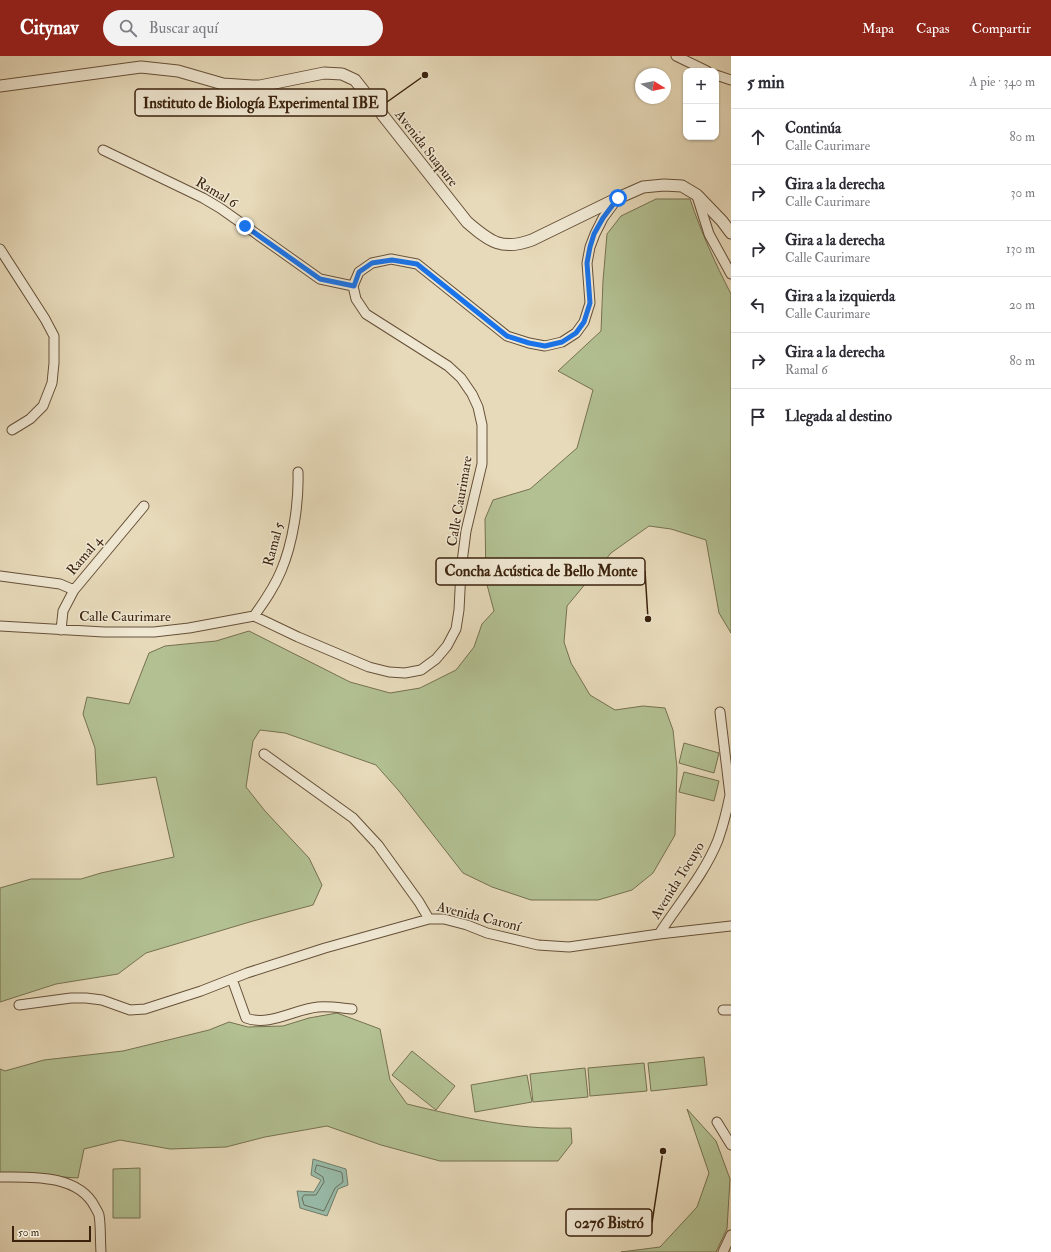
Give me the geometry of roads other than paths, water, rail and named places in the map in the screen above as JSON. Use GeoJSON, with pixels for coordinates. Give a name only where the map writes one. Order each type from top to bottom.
{"type":"FeatureCollection","features":[{"type":"Feature","properties":{"kind":"street"},"geometry":{"type":"LineString","coordinates":[[676,56],[701,68]]}},
{"type":"Feature","properties":{"kind":"street","name":"Avenida Suapure"},"geometry":{"type":"LineString","coordinates":[[0,86],[141,67],[178,71],[223,84],[260,86],[324,73],[342,74],[355,80],[467,222],[484,238],[508,246],[521,244],[643,187],[664,185],[682,186],[697,195],[722,221],[731,233]]}},
{"type":"Feature","properties":{"kind":"street"},"geometry":{"type":"LineString","coordinates":[[719,76],[731,80]]}},
{"type":"Feature","properties":{"kind":"street","name":"Ramal 6"},"geometry":{"type":"LineString","coordinates":[[103,150],[203,198],[220,208],[320,279],[354,286]]}},
{"type":"Feature","properties":{"kind":"street"},"geometry":{"type":"LineString","coordinates":[[697,195],[709,234],[731,274]]}},
{"type":"Feature","properties":{"kind":"street"},"geometry":{"type":"LineString","coordinates":[[354,286],[359,272],[372,263],[392,260],[417,264],[507,336],[545,346],[562,342],[576,333],[584,322],[590,303],[587,263],[590,247],[594,234],[603,218],[618,198]]}},
{"type":"Feature","properties":{"kind":"street"},"geometry":{"type":"LineString","coordinates":[[0,249],[45,319],[54,336],[52,383],[43,406],[30,419],[12,430]]}},
{"type":"Feature","properties":{"kind":"street","name":"Calle Caurimare"},"geometry":{"type":"LineString","coordinates":[[0,626],[104,632],[154,632],[189,628],[254,616],[349,660],[389,672],[405,673],[421,670],[436,659],[447,646],[456,629],[466,531],[482,464],[482,426],[478,407],[472,394],[461,378],[448,366],[366,314],[356,300],[354,286]]}},
{"type":"Feature","properties":{"kind":"street","name":"Ramal 5"},"geometry":{"type":"LineString","coordinates":[[254,616],[271,592],[281,571],[288,550],[295,518],[298,472]]}},
{"type":"Feature","properties":{"kind":"street","name":"Ramal 4"},"geometry":{"type":"LineString","coordinates":[[61,630],[63,611],[74,590],[144,506]]}},
{"type":"Feature","properties":{"kind":"street"},"geometry":{"type":"LineString","coordinates":[[0,576],[60,584],[74,590]]}},
{"type":"Feature","properties":{"kind":"street"},"geometry":{"type":"LineString","coordinates":[[720,712],[727,779],[731,796]]}},
{"type":"Feature","properties":{"kind":"street","name":"Avenida Caroní"},"geometry":{"type":"LineString","coordinates":[[264,754],[353,818],[378,845],[419,902],[429,919],[444,919],[467,925],[487,933],[538,945],[569,947],[659,934],[731,926]]}},
{"type":"Feature","properties":{"kind":"street","name":"Avenida Tocuyo"},"geometry":{"type":"LineString","coordinates":[[659,934],[705,867],[718,840],[731,796]]}},
{"type":"Feature","properties":{"kind":"street"},"geometry":{"type":"LineString","coordinates":[[19,1005],[71,998],[86,998],[102,1000],[130,1010],[145,1009],[232,978],[325,948],[429,919]]}},
{"type":"Feature","properties":{"kind":"street"},"geometry":{"type":"LineString","coordinates":[[232,978],[246,1018],[254,1021],[318,1006],[352,1009]]}},
{"type":"Feature","properties":{"kind":"street"},"geometry":{"type":"LineString","coordinates":[[717,1122],[731,1145]]}},
{"type":"Feature","properties":{"kind":"street"},"geometry":{"type":"LineString","coordinates":[[0,1177],[25,1177],[59,1181],[78,1188],[90,1197],[99,1214],[100,1252]]}},
{"type":"Feature","properties":{"kind":"street"},"geometry":{"type":"LineString","coordinates":[[723,1252],[731,1235]]}},
{"type":"Feature","properties":{"kind":"water"},"geometry":{"type":"Polygon","coordinates":[[[313,1159],[346,1169],[348,1185],[338,1189],[327,1216],[300,1208],[297,1191],[314,1192],[321,1180],[311,1175],[313,1159]]]}},
{"type":"Feature","properties":{"kind":"place","name":"Instituto de Biología Experimental IBE"},"geometry":{"type":"Point","coordinates":[425,75]}},
{"type":"Feature","properties":{"kind":"place","name":"Concha Acústica de Bello Monte"},"geometry":{"type":"Point","coordinates":[648,619]}},
{"type":"Feature","properties":{"kind":"place","name":"0276 Bistró"},"geometry":{"type":"Point","coordinates":[663,1151]}}]}
